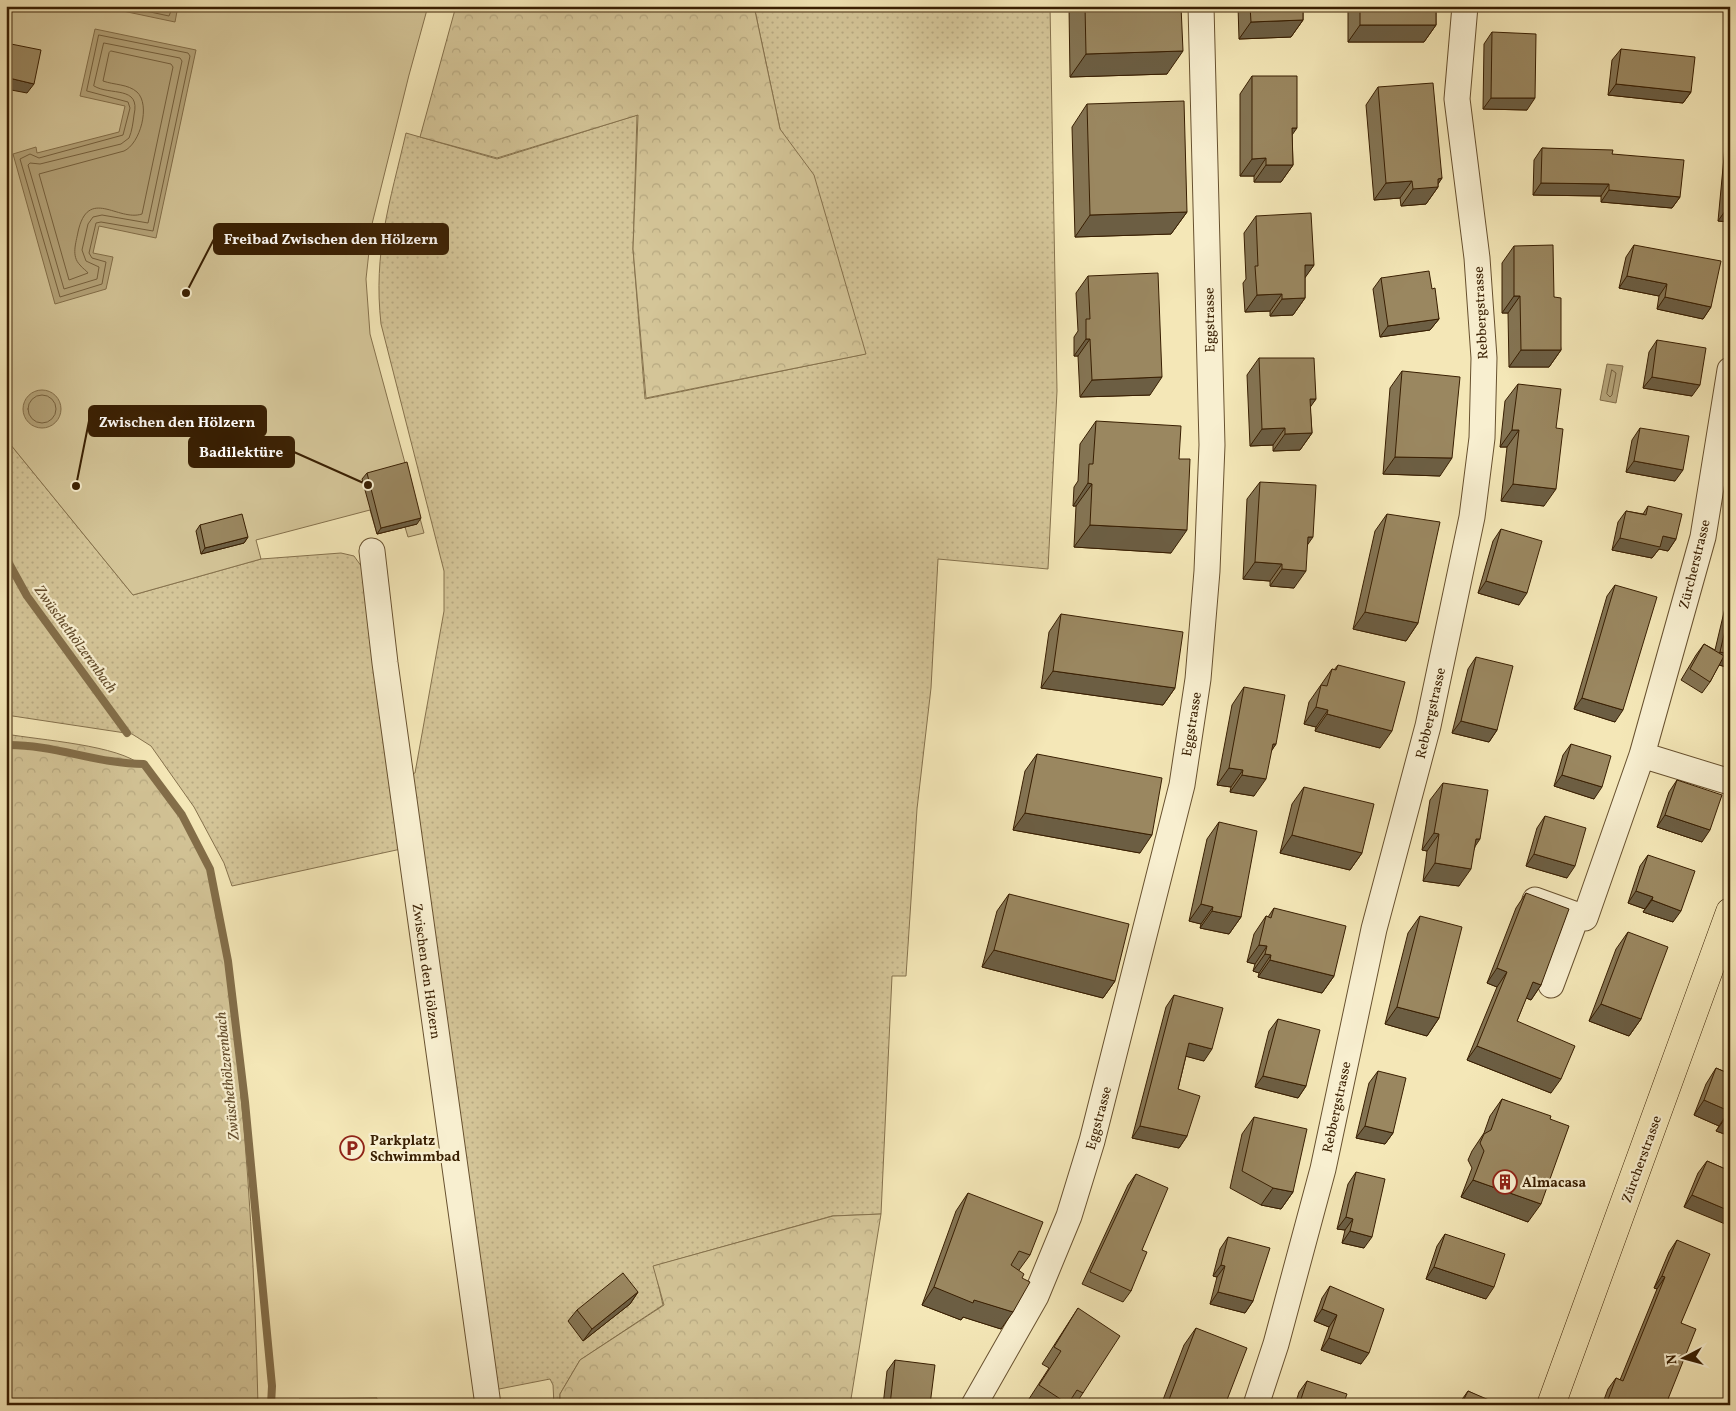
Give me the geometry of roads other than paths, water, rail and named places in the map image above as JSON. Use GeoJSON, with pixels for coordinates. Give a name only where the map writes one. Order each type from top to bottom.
{"type":"FeatureCollection","features":[{"type":"Feature","properties":{"kind":"main road","name":"Zürcherstrasse"},"geometry":{"type":"LineString","coordinates":[[1552,1405],[1723,953],[1730,912]]}},
{"type":"Feature","properties":{"kind":"street","name":"Eggstrasse"},"geometry":{"type":"LineString","coordinates":[[974,1405],[1036,1296],[1069,1216],[1092,1141],[1182,785],[1198,678],[1207,571],[1212,445],[1201,6]]}},
{"type":"Feature","properties":{"kind":"street","name":"Rebbergstrasse"},"geometry":{"type":"LineString","coordinates":[[1256,1405],[1276,1344],[1323,1169],[1374,929],[1428,726],[1472,517],[1482,438],[1484,358],[1477,258],[1457,99],[1466,6]]}},
{"type":"Feature","properties":{"kind":"street","name":"Zürcherstrasse"},"geometry":{"type":"LineString","coordinates":[[1550,985],[1581,917],[1642,755],[1703,537],[1730,370]]}},
{"type":"Feature","properties":{"kind":"street","name":"Zwischen den Hölzern"},"geometry":{"type":"LineString","coordinates":[[372,551],[385,663],[487,1398]]}},
{"type":"Feature","properties":{"kind":"street"},"geometry":{"type":"LineString","coordinates":[[1642,755],[1730,782]]}},
{"type":"Feature","properties":{"kind":"street"},"geometry":{"type":"LineString","coordinates":[[1531,898],[1581,917]]}},
{"type":"Feature","properties":{"kind":"water"},"geometry":{"type":"Polygon","coordinates":[[[99,6],[178,6],[175,22],[99,6]]]}},
{"type":"Feature","properties":{"kind":"water"},"geometry":{"type":"Polygon","coordinates":[[[95,29],[196,50],[156,238],[99,226],[93,253],[113,257],[106,289],[55,304],[13,154],[36,147],[37,153],[119,132],[125,106],[80,96],[95,29]]]}},
{"type":"Feature","properties":{"kind":"water"},"geometry":{"type":"Polygon","coordinates":[[[1607,364],[1623,366],[1616,403],[1600,400],[1607,364]]]}},
{"type":"Feature","properties":{"kind":"water"},"geometry":{"type":"Polygon","coordinates":[[[42,390],[56,395],[61,409],[56,423],[42,428],[28,423],[23,409],[28,395],[42,390]]]}},
{"type":"Feature","properties":{"kind":"waterway","name":"Zwüschethölzerenbach"},"geometry":{"type":"LineString","coordinates":[[6,558],[27,596],[127,733]]}},
{"type":"Feature","properties":{"kind":"waterway","name":"Zwüschethölzerenbach"},"geometry":{"type":"LineString","coordinates":[[6,745],[41,748],[110,761],[144,764],[182,815],[210,869],[228,961],[245,1102],[272,1386],[271,1405]]}},
{"type":"Feature","properties":{"kind":"place","name":"Freibad Zwischen den Hölzern"},"geometry":{"type":"Point","coordinates":[186,293]}},
{"type":"Feature","properties":{"kind":"place","name":"Badilektüre"},"geometry":{"type":"Point","coordinates":[368,485]}},
{"type":"Feature","properties":{"kind":"place","name":"Zwischen den Hölzern"},"geometry":{"type":"Point","coordinates":[76,486]}},
{"type":"Feature","properties":{"kind":"place","name":"Parkplatz Schwimmbad"},"geometry":{"type":"Point","coordinates":[352,1148]}},
{"type":"Feature","properties":{"kind":"place","name":"Almacasa"},"geometry":{"type":"Point","coordinates":[1505,1182]}}]}
